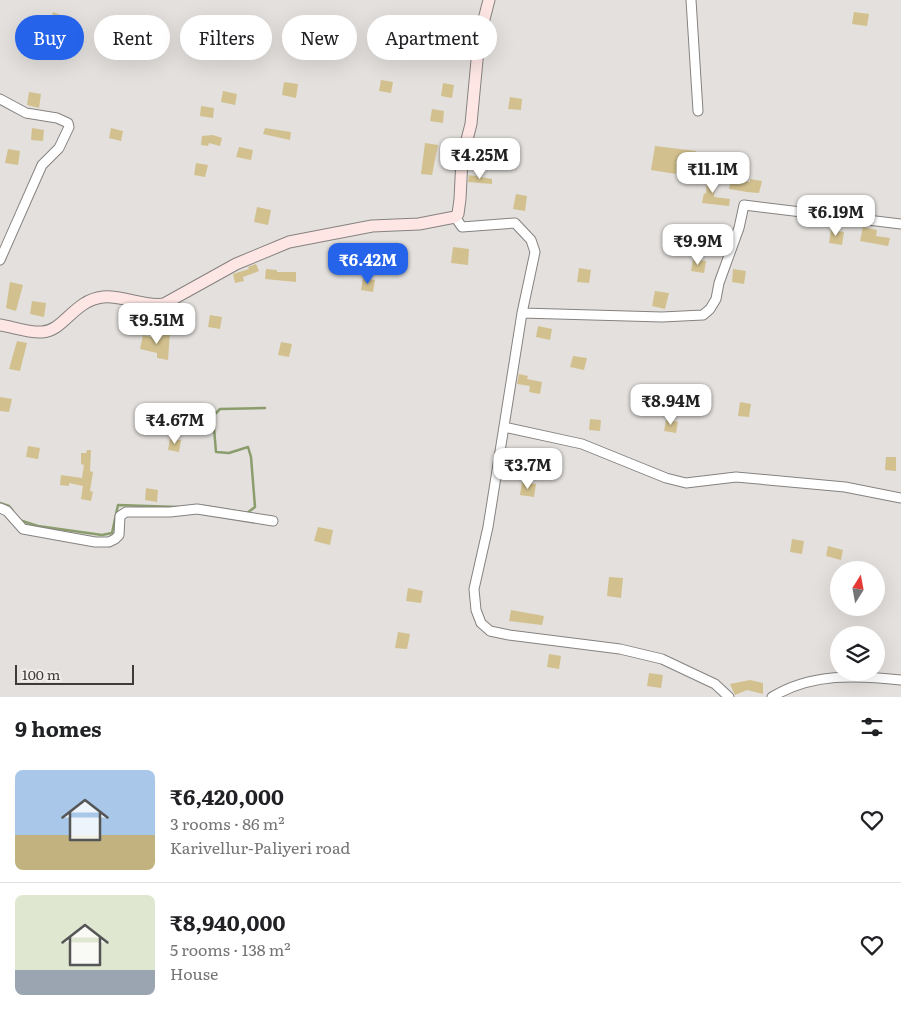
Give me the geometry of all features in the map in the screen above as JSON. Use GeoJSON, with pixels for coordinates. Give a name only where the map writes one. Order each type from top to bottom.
{"type":"FeatureCollection","features":[{"type":"Feature","properties":{"kind":"main road"},"geometry":{"type":"LineString","coordinates":[[0,325],[42,332],[56,326],[79,304],[105,296],[154,305],[164,304],[236,264],[289,242],[372,226],[418,224],[455,217],[458,214],[460,198],[462,158],[471,124],[479,39],[489,0]]}},
{"type":"Feature","properties":{"kind":"street"},"geometry":{"type":"LineString","coordinates":[[691,0],[698,111]]}},
{"type":"Feature","properties":{"kind":"street"},"geometry":{"type":"LineString","coordinates":[[0,99],[26,113],[62,120],[68,123],[69,127],[59,148],[42,165],[0,260]]}},
{"type":"Feature","properties":{"kind":"street"},"geometry":{"type":"LineString","coordinates":[[522,313],[662,317],[703,315],[710,309],[716,299],[719,283],[739,228],[744,205],[901,224]]}},
{"type":"Feature","properties":{"kind":"street"},"geometry":{"type":"LineString","coordinates":[[455,217],[462,227],[515,223],[526,232],[535,252],[522,313],[488,527],[474,589],[476,610],[481,623],[490,631],[509,635],[620,649],[662,658],[715,684],[729,697]]}},
{"type":"Feature","properties":{"kind":"street"},"geometry":{"type":"LineString","coordinates":[[504,427],[582,444],[666,478],[686,483],[736,477],[845,487],[901,498]]}},
{"type":"Feature","properties":{"kind":"street"},"geometry":{"type":"LineString","coordinates":[[0,508],[7,511],[23,530],[102,542],[109,542],[119,535],[120,516],[126,512],[170,512],[197,509],[273,521]]}},
{"type":"Feature","properties":{"kind":"street"},"geometry":{"type":"LineString","coordinates":[[772,697],[789,687],[811,680],[870,677],[901,680]]}},
{"type":"Feature","properties":{"kind":"building"},"geometry":{"type":"Polygon","coordinates":[[[854,12],[869,14],[867,26],[852,24],[854,12]]]}},
{"type":"Feature","properties":{"kind":"building"},"geometry":{"type":"Polygon","coordinates":[[[381,80],[393,82],[391,93],[379,91],[381,80]]]}},
{"type":"Feature","properties":{"kind":"building"},"geometry":{"type":"Polygon","coordinates":[[[284,82],[298,84],[296,98],[282,95],[284,82]]]}},
{"type":"Feature","properties":{"kind":"building"},"geometry":{"type":"Polygon","coordinates":[[[443,83],[454,85],[452,98],[441,96],[443,83]]]}},
{"type":"Feature","properties":{"kind":"building"},"geometry":{"type":"Polygon","coordinates":[[[223,91],[237,94],[235,105],[221,102],[223,91]]]}},
{"type":"Feature","properties":{"kind":"building"},"geometry":{"type":"Polygon","coordinates":[[[29,92],[41,94],[39,108],[27,105],[29,92]]]}},
{"type":"Feature","properties":{"kind":"building"},"geometry":{"type":"Polygon","coordinates":[[[510,97],[522,99],[521,110],[508,109],[510,97]]]}},
{"type":"Feature","properties":{"kind":"building"},"geometry":{"type":"Polygon","coordinates":[[[201,106],[214,108],[213,118],[200,116],[201,106]]]}},
{"type":"Feature","properties":{"kind":"building"},"geometry":{"type":"Polygon","coordinates":[[[432,109],[444,111],[443,123],[430,121],[432,109]]]}},
{"type":"Feature","properties":{"kind":"building"},"geometry":{"type":"Polygon","coordinates":[[[32,128],[44,130],[43,141],[31,140],[32,128]]]}},
{"type":"Feature","properties":{"kind":"building"},"geometry":{"type":"Polygon","coordinates":[[[111,128],[123,131],[121,141],[109,138],[111,128]]]}},
{"type":"Feature","properties":{"kind":"building"},"geometry":{"type":"Polygon","coordinates":[[[265,128],[291,132],[290,140],[263,134],[265,128]]]}},
{"type":"Feature","properties":{"kind":"building"},"geometry":{"type":"Polygon","coordinates":[[[213,135],[222,138],[220,146],[209,143],[208,146],[201,145],[202,136],[213,135]]]}},
{"type":"Feature","properties":{"kind":"building"},"geometry":{"type":"Polygon","coordinates":[[[425,143],[438,145],[432,175],[421,174],[425,143]]]}},
{"type":"Feature","properties":{"kind":"building"},"geometry":{"type":"Polygon","coordinates":[[[655,146],[696,151],[694,161],[678,158],[676,174],[651,170],[655,146]]]}},
{"type":"Feature","properties":{"kind":"building"},"geometry":{"type":"Polygon","coordinates":[[[239,147],[253,150],[251,160],[236,157],[239,147]]]}},
{"type":"Feature","properties":{"kind":"building"},"geometry":{"type":"Polygon","coordinates":[[[8,149],[20,151],[18,165],[5,163],[8,149]]]}},
{"type":"Feature","properties":{"kind":"building"},"geometry":{"type":"Polygon","coordinates":[[[196,163],[208,165],[205,177],[194,175],[196,163]]]}},
{"type":"Feature","properties":{"kind":"building"},"geometry":{"type":"Polygon","coordinates":[[[469,175],[492,179],[492,184],[468,182],[469,175]]]}},
{"type":"Feature","properties":{"kind":"building"},"geometry":{"type":"Polygon","coordinates":[[[707,176],[715,176],[714,197],[730,199],[729,206],[702,203],[704,193],[706,194],[707,176]]]}},
{"type":"Feature","properties":{"kind":"building"},"geometry":{"type":"Polygon","coordinates":[[[731,179],[750,182],[750,179],[762,181],[759,193],[729,189],[731,179]]]}},
{"type":"Feature","properties":{"kind":"building"},"geometry":{"type":"Polygon","coordinates":[[[516,194],[527,196],[525,211],[513,209],[516,194]]]}},
{"type":"Feature","properties":{"kind":"building"},"geometry":{"type":"Polygon","coordinates":[[[257,207],[271,210],[268,225],[254,222],[257,207]]]}},
{"type":"Feature","properties":{"kind":"building"},"geometry":{"type":"Polygon","coordinates":[[[863,227],[877,230],[876,236],[890,238],[888,246],[860,241],[863,227]]]}},
{"type":"Feature","properties":{"kind":"building"},"geometry":{"type":"Polygon","coordinates":[[[831,230],[844,232],[842,245],[829,243],[831,230]]]}},
{"type":"Feature","properties":{"kind":"building"},"geometry":{"type":"Polygon","coordinates":[[[453,247],[469,249],[468,265],[451,263],[453,247]]]}},
{"type":"Feature","properties":{"kind":"building"},"geometry":{"type":"Polygon","coordinates":[[[693,259],[706,261],[704,273],[691,271],[693,259]]]}},
{"type":"Feature","properties":{"kind":"building"},"geometry":{"type":"Polygon","coordinates":[[[256,264],[259,271],[243,277],[244,281],[235,283],[233,274],[249,269],[248,267],[256,264]]]}},
{"type":"Feature","properties":{"kind":"building"},"geometry":{"type":"Polygon","coordinates":[[[579,268],[591,270],[589,283],[577,282],[579,268]]]}},
{"type":"Feature","properties":{"kind":"building"},"geometry":{"type":"Polygon","coordinates":[[[266,269],[277,270],[277,272],[296,272],[296,282],[265,279],[266,269]]]}},
{"type":"Feature","properties":{"kind":"building"},"geometry":{"type":"Polygon","coordinates":[[[733,269],[746,271],[744,284],[732,282],[733,269]]]}},
{"type":"Feature","properties":{"kind":"building"},"geometry":{"type":"Polygon","coordinates":[[[363,278],[375,280],[373,292],[361,290],[363,278]]]}},
{"type":"Feature","properties":{"kind":"building"},"geometry":{"type":"Polygon","coordinates":[[[10,282],[23,285],[16,311],[6,308],[10,282]]]}},
{"type":"Feature","properties":{"kind":"building"},"geometry":{"type":"Polygon","coordinates":[[[655,291],[669,293],[665,309],[652,306],[655,291]]]}},
{"type":"Feature","properties":{"kind":"building"},"geometry":{"type":"Polygon","coordinates":[[[32,301],[46,303],[44,317],[30,314],[32,301]]]}},
{"type":"Feature","properties":{"kind":"building"},"geometry":{"type":"Polygon","coordinates":[[[210,315],[222,317],[220,329],[208,327],[210,315]]]}},
{"type":"Feature","properties":{"kind":"building"},"geometry":{"type":"Polygon","coordinates":[[[538,326],[552,329],[550,340],[536,337],[538,326]]]}},
{"type":"Feature","properties":{"kind":"building"},"geometry":{"type":"Polygon","coordinates":[[[160,331],[170,331],[168,360],[157,358],[157,353],[140,349],[143,335],[160,339],[160,331]]]}},
{"type":"Feature","properties":{"kind":"building"},"geometry":{"type":"Polygon","coordinates":[[[17,341],[27,343],[20,371],[9,369],[17,341]]]}},
{"type":"Feature","properties":{"kind":"building"},"geometry":{"type":"Polygon","coordinates":[[[281,342],[292,344],[289,357],[278,355],[281,342]]]}},
{"type":"Feature","properties":{"kind":"building"},"geometry":{"type":"Polygon","coordinates":[[[573,356],[587,358],[584,370],[570,367],[573,356]]]}},
{"type":"Feature","properties":{"kind":"building"},"geometry":{"type":"Polygon","coordinates":[[[519,374],[528,376],[527,379],[542,382],[540,394],[529,392],[530,386],[517,384],[519,374]]]}},
{"type":"Feature","properties":{"kind":"building"},"geometry":{"type":"Polygon","coordinates":[[[0,397],[12,399],[9,412],[0,411],[0,397]]]}},
{"type":"Feature","properties":{"kind":"building"},"geometry":{"type":"Polygon","coordinates":[[[740,402],[751,404],[749,417],[738,416],[740,402]]]}},
{"type":"Feature","properties":{"kind":"building"},"geometry":{"type":"Polygon","coordinates":[[[590,419],[601,420],[600,431],[589,430],[590,419]]]}},
{"type":"Feature","properties":{"kind":"building"},"geometry":{"type":"Polygon","coordinates":[[[666,420],[678,422],[676,433],[664,431],[666,420]]]}},
{"type":"Feature","properties":{"kind":"building"},"geometry":{"type":"Polygon","coordinates":[[[170,438],[181,440],[179,452],[168,450],[170,438]]]}},
{"type":"Feature","properties":{"kind":"building"},"geometry":{"type":"Polygon","coordinates":[[[28,446],[40,448],[38,459],[26,457],[28,446]]]}},
{"type":"Feature","properties":{"kind":"building"},"geometry":{"type":"Polygon","coordinates":[[[87,450],[91,450],[90,471],[93,472],[90,491],[93,492],[91,501],[81,499],[83,486],[69,483],[69,486],[60,485],[61,475],[82,478],[84,465],[81,464],[81,453],[86,453],[87,450]]]}},
{"type":"Feature","properties":{"kind":"building"},"geometry":{"type":"Polygon","coordinates":[[[886,457],[896,457],[896,471],[885,470],[886,457]]]}},
{"type":"Feature","properties":{"kind":"building"},"geometry":{"type":"Polygon","coordinates":[[[522,482],[536,484],[534,497],[520,495],[522,482]]]}},
{"type":"Feature","properties":{"kind":"building"},"geometry":{"type":"Polygon","coordinates":[[[146,488],[158,490],[157,502],[145,500],[146,488]]]}},
{"type":"Feature","properties":{"kind":"building"},"geometry":{"type":"Polygon","coordinates":[[[318,527],[333,530],[330,545],[314,541],[318,527]]]}},
{"type":"Feature","properties":{"kind":"building"},"geometry":{"type":"Polygon","coordinates":[[[792,539],[804,541],[802,554],[790,552],[792,539]]]}},
{"type":"Feature","properties":{"kind":"building"},"geometry":{"type":"Polygon","coordinates":[[[828,546],[843,550],[841,560],[826,556],[828,546]]]}},
{"type":"Feature","properties":{"kind":"building"},"geometry":{"type":"Polygon","coordinates":[[[609,577],[623,578],[621,598],[607,596],[609,577]]]}},
{"type":"Feature","properties":{"kind":"building"},"geometry":{"type":"Polygon","coordinates":[[[408,588],[423,591],[421,603],[406,601],[408,588]]]}},
{"type":"Feature","properties":{"kind":"building"},"geometry":{"type":"Polygon","coordinates":[[[511,610],[544,616],[542,625],[509,621],[511,610]]]}},
{"type":"Feature","properties":{"kind":"building"},"geometry":{"type":"Polygon","coordinates":[[[398,632],[410,634],[407,649],[395,648],[398,632]]]}},
{"type":"Feature","properties":{"kind":"building"},"geometry":{"type":"Polygon","coordinates":[[[549,654],[561,656],[559,669],[547,667],[549,654]]]}},
{"type":"Feature","properties":{"kind":"building"},"geometry":{"type":"Polygon","coordinates":[[[649,673],[663,675],[661,688],[647,686],[649,673]]]}},
{"type":"Feature","properties":{"kind":"building"},"geometry":{"type":"Polygon","coordinates":[[[750,680],[763,683],[763,694],[747,690],[735,695],[730,684],[750,680]]]}},
{"type":"Feature","properties":{"kind":"waterway"},"geometry":{"type":"LineString","coordinates":[[204,506],[247,513],[255,507],[251,457],[248,447],[229,453],[216,452],[213,416],[220,409],[265,408]]}},
{"type":"Feature","properties":{"kind":"waterway"},"geometry":{"type":"LineString","coordinates":[[0,503],[9,506],[13,511]]}},
{"type":"Feature","properties":{"kind":"waterway"},"geometry":{"type":"LineString","coordinates":[[19,520],[38,526],[102,535],[112,533],[118,505],[178,507]]}}]}
